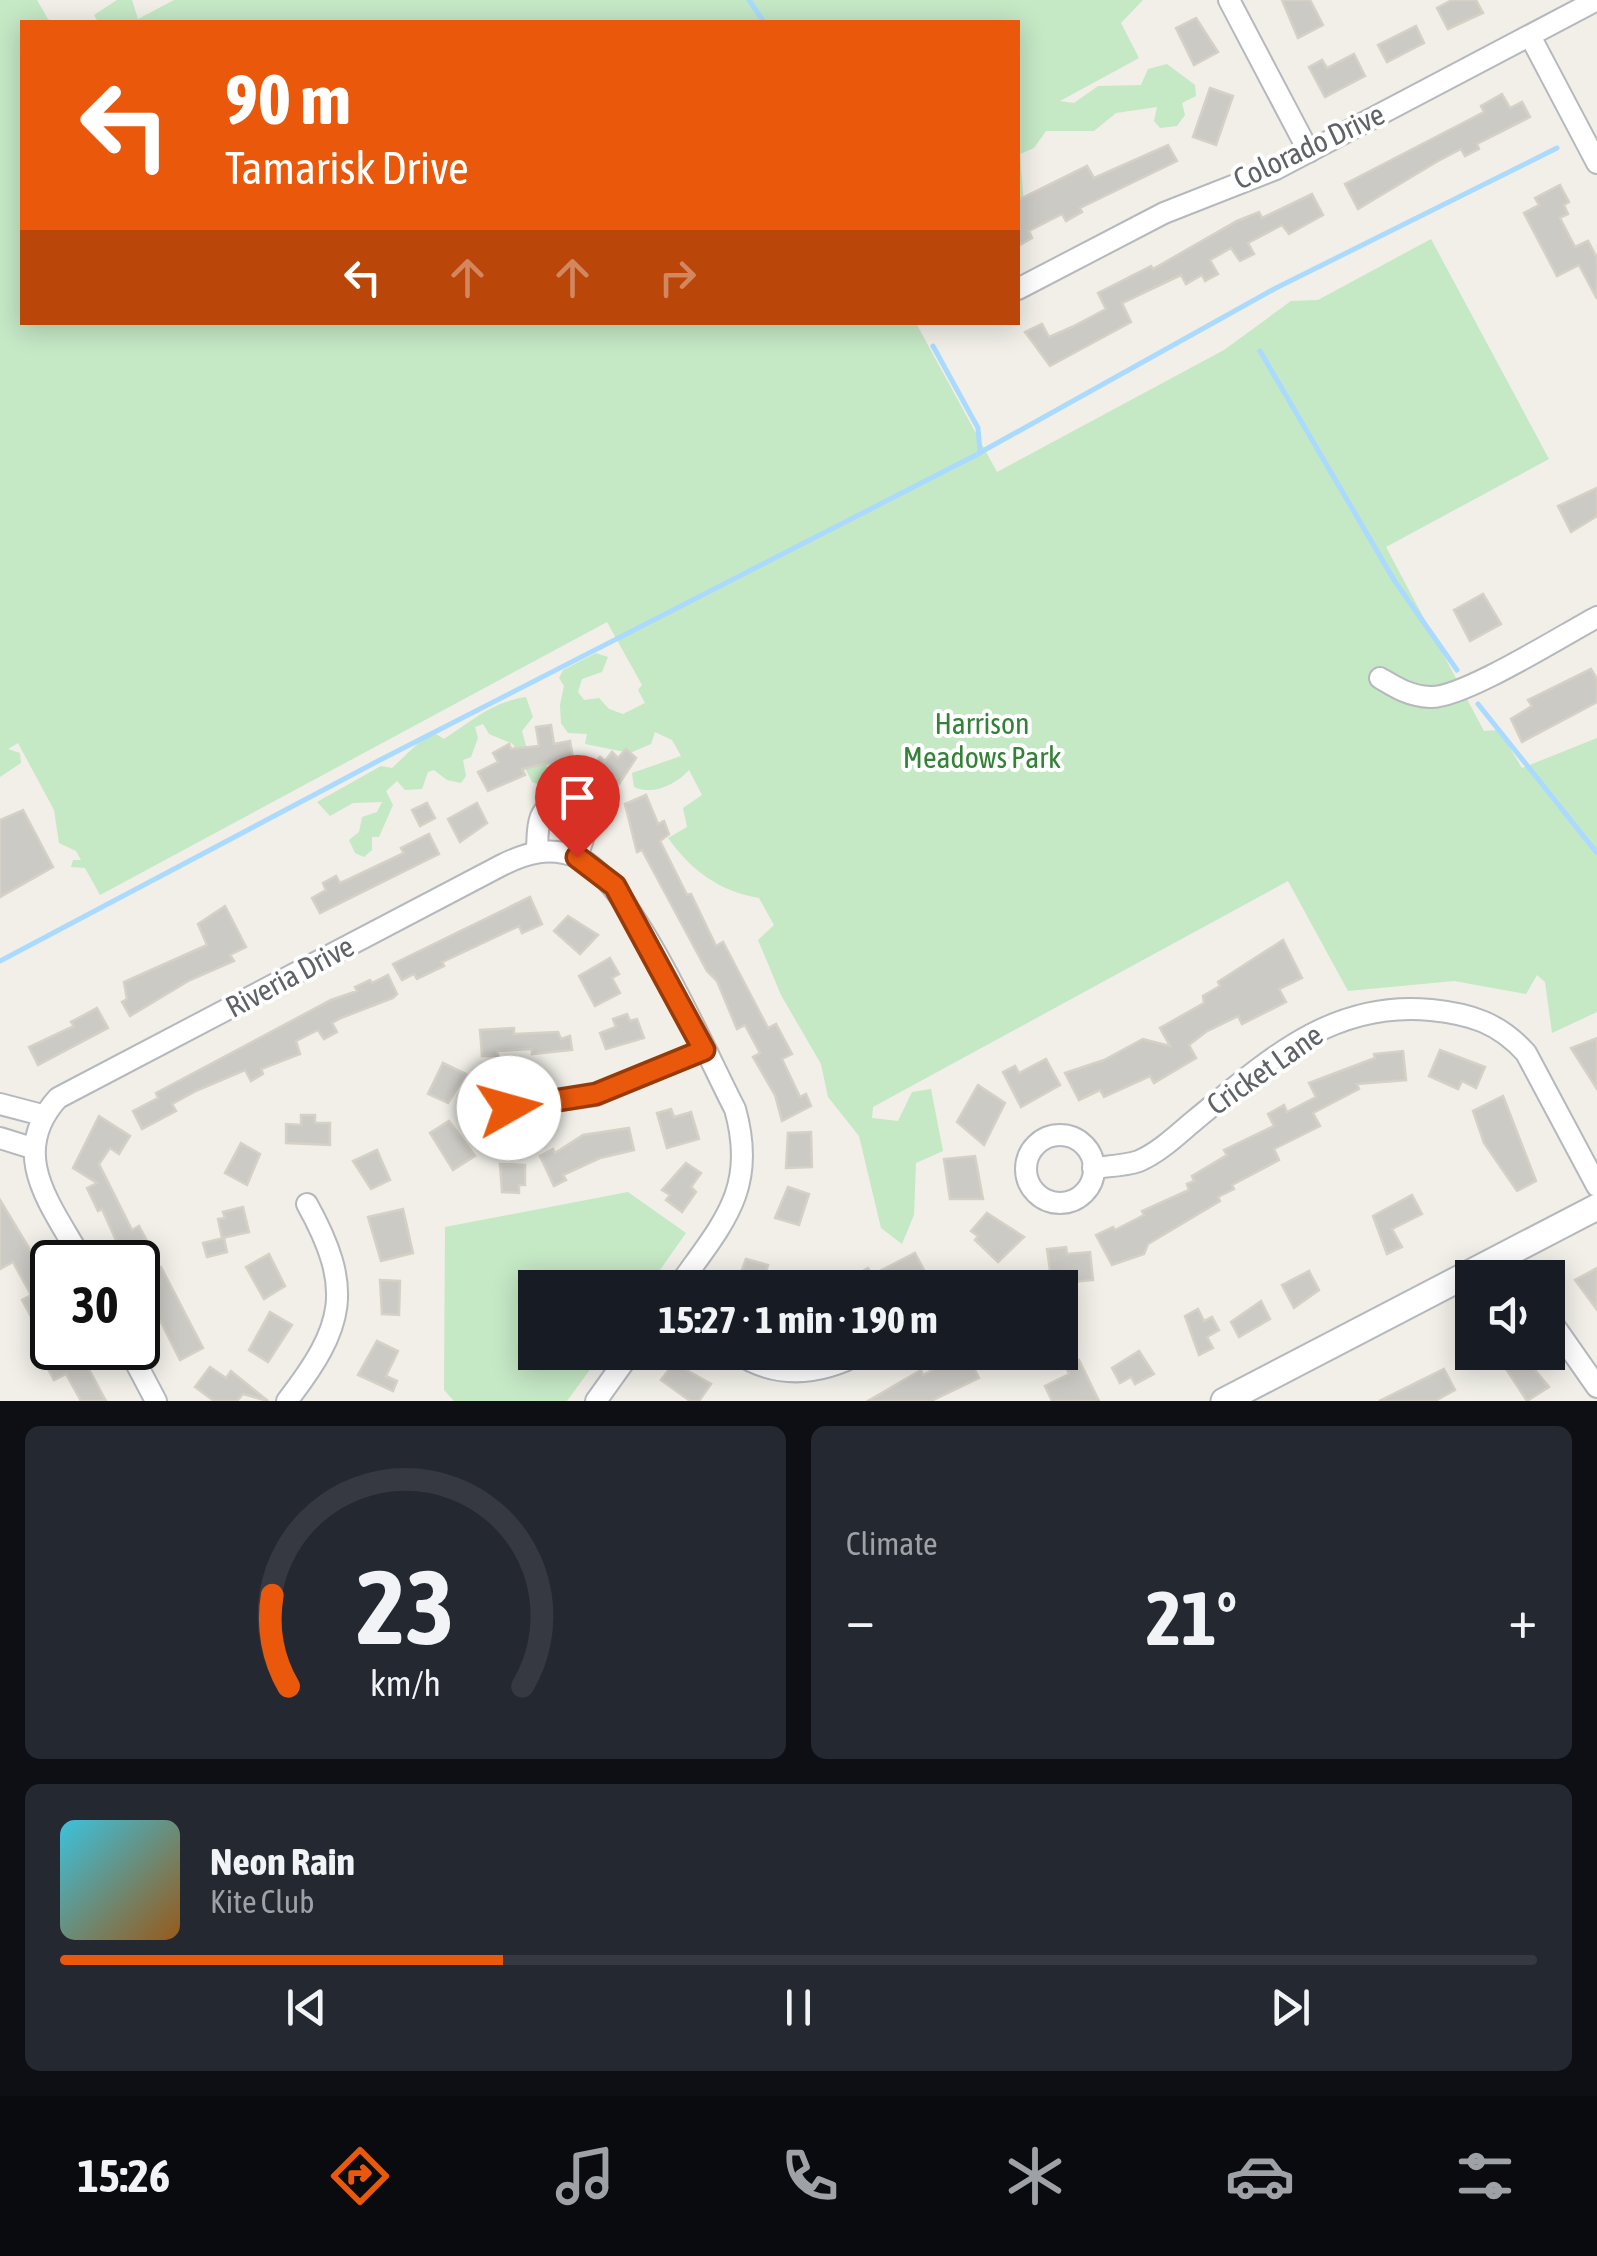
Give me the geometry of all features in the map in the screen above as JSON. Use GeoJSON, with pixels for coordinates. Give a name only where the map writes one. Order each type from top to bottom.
{"type":"FeatureCollection","features":[{"type":"Feature","properties":{"kind":"street"},"geometry":{"type":"LineString","coordinates":[[1229,0],[1309,152]]}},
{"type":"Feature","properties":{"kind":"street","name":"Colorado Drive"},"geometry":{"type":"LineString","coordinates":[[1020,288],[1164,213],[1309,152],[1597,0]]}},
{"type":"Feature","properties":{"kind":"street"},"geometry":{"type":"LineString","coordinates":[[1530,36],[1597,163]]}},
{"type":"Feature","properties":{"kind":"street"},"geometry":{"type":"LineString","coordinates":[[1380,678],[1407,694],[1434,698],[1459,690],[1597,617]]}},
{"type":"Feature","properties":{"kind":"street"},"geometry":{"type":"LineString","coordinates":[[538,852],[540,816],[546,808],[562,801],[584,816],[585,833],[569,855],[615,886],[735,1109],[744,1142],[745,1165],[734,1204],[689,1270]]}},
{"type":"Feature","properties":{"kind":"street","name":"Riveria Drive"},"geometry":{"type":"LineString","coordinates":[[37,1132],[58,1098],[502,865],[538,852],[569,855]]}},
{"type":"Feature","properties":{"kind":"street","name":"Cricket Lane"},"geometry":{"type":"LineString","coordinates":[[1094,1168],[1144,1158],[1271,1058],[1320,1028],[1377,1010],[1415,1008],[1464,1014],[1495,1024],[1512,1036],[1526,1053],[1597,1186]]}},
{"type":"Feature","properties":{"kind":"street"},"geometry":{"type":"LineString","coordinates":[[509,1108],[596,1094],[704,1050]]}},
{"type":"Feature","properties":{"kind":"street"},"geometry":{"type":"LineString","coordinates":[[0,1104],[37,1132]]}},
{"type":"Feature","properties":{"kind":"street"},"geometry":{"type":"LineString","coordinates":[[0,1138],[37,1132]]}},
{"type":"Feature","properties":{"kind":"street"},"geometry":{"type":"LineString","coordinates":[[37,1132],[36,1174],[71,1240]]}},
{"type":"Feature","properties":{"kind":"street"},"geometry":{"type":"LineString","coordinates":[[288,1401],[324,1350],[339,1304],[333,1254],[307,1204]]}},
{"type":"Feature","properties":{"kind":"street"},"geometry":{"type":"LineString","coordinates":[[1224,1401],[1597,1207]]}},
{"type":"Feature","properties":{"kind":"street"},"geometry":{"type":"LineString","coordinates":[[1504,1256],[1507,1260]]}},
{"type":"Feature","properties":{"kind":"street"},"geometry":{"type":"LineString","coordinates":[[1565,1341],[1597,1387]]}},
{"type":"Feature","properties":{"kind":"street"},"geometry":{"type":"LineString","coordinates":[[140,1370],[156,1401]]}},
{"type":"Feature","properties":{"kind":"street"},"geometry":{"type":"LineString","coordinates":[[596,1401],[618,1370]]}},
{"type":"Feature","properties":{"kind":"street"},"geometry":{"type":"LineString","coordinates":[[779,1370],[809,1374],[819,1370]]}},
{"type":"Feature","properties":{"kind":"green space","name":"Harrison Meadows Park"},"geometry":{"type":"Polygon","coordinates":[[[0,0],[37,0],[51,20],[20,20],[20,325],[917,325],[997,472],[1224,350],[1291,301],[1318,300],[1431,239],[1549,459],[1386,547],[1484,731],[1499,730],[1522,768],[1597,738],[1597,1012],[1552,1033],[1545,982],[1537,975],[1526,994],[1454,981],[1348,991],[1288,881],[873,1107],[872,1118],[898,1121],[912,1092],[931,1089],[943,1151],[916,1163],[914,1215],[902,1244],[881,1228],[859,1136],[828,1097],[821,1064],[781,995],[758,940],[774,925],[759,898],[708,878],[668,838],[687,827],[683,808],[702,795],[689,770],[664,787],[634,787],[632,773],[681,756],[672,740],[655,732],[651,744],[630,753],[585,744],[587,734],[568,733],[561,723],[564,686],[559,678],[563,670],[596,653],[608,657],[602,672],[582,679],[578,692],[584,700],[599,698],[609,709],[623,714],[645,703],[638,690],[642,685],[607,622],[100,895],[85,868],[71,867],[73,860],[81,860],[76,851],[59,843],[54,810],[18,743],[8,749],[20,753],[21,763],[0,777],[0,0]]]}},
{"type":"Feature","properties":{"kind":"green space"},"geometry":{"type":"Polygon","coordinates":[[[117,0],[132,0],[138,19],[174,0],[1143,0],[1121,23],[1139,58],[1060,101],[1074,103],[1098,86],[1141,85],[1148,69],[1167,64],[1195,85],[1196,96],[1182,103],[1185,115],[1177,126],[1160,128],[1154,121],[1157,107],[1116,113],[1094,131],[1046,131],[1034,148],[1020,154],[1020,20],[97,20],[94,15],[117,0]]]}},
{"type":"Feature","properties":{"kind":"green space"},"geometry":{"type":"Polygon","coordinates":[[[1020,154],[1024,205],[1020,209],[1020,154]]]}},
{"type":"Feature","properties":{"kind":"green space"},"geometry":{"type":"Polygon","coordinates":[[[526,697],[533,717],[522,731],[529,757],[547,766],[549,778],[569,791],[560,798],[548,797],[543,786],[532,782],[513,744],[489,734],[483,724],[475,727],[478,738],[471,757],[463,760],[466,776],[461,783],[447,780],[434,770],[428,772],[422,789],[405,790],[397,781],[386,791],[393,805],[379,837],[372,837],[372,850],[364,857],[355,853],[349,840],[359,832],[362,817],[377,812],[382,802],[353,803],[330,816],[317,802],[381,766],[392,768],[431,731],[444,739],[492,708],[526,697]]]}},
{"type":"Feature","properties":{"kind":"green space"},"geometry":{"type":"Polygon","coordinates":[[[628,1192],[686,1233],[660,1270],[518,1270],[518,1370],[590,1370],[567,1401],[454,1401],[444,1390],[445,1227],[628,1192]]]}},
{"type":"Feature","properties":{"kind":"building"},"geometry":{"type":"Polygon","coordinates":[[[1282,0],[1310,0],[1323,25],[1298,38],[1282,0]]]}},
{"type":"Feature","properties":{"kind":"building"},"geometry":{"type":"Polygon","coordinates":[[[1452,0],[1476,0],[1483,13],[1448,29],[1437,8],[1452,0]]]}},
{"type":"Feature","properties":{"kind":"building"},"geometry":{"type":"Polygon","coordinates":[[[1196,18],[1218,52],[1194,65],[1176,28],[1196,18]]]}},
{"type":"Feature","properties":{"kind":"building"},"geometry":{"type":"Polygon","coordinates":[[[1416,26],[1424,43],[1387,62],[1378,45],[1416,26]]]}},
{"type":"Feature","properties":{"kind":"building"},"geometry":{"type":"Polygon","coordinates":[[[1354,54],[1365,76],[1325,97],[1309,67],[1322,60],[1327,68],[1354,54]]]}},
{"type":"Feature","properties":{"kind":"building"},"geometry":{"type":"Polygon","coordinates":[[[1210,88],[1233,96],[1216,145],[1193,137],[1210,88]]]}},
{"type":"Feature","properties":{"kind":"building"},"geometry":{"type":"Polygon","coordinates":[[[1502,94],[1510,108],[1522,102],[1530,117],[1477,144],[1479,149],[1465,156],[1461,149],[1438,161],[1358,209],[1345,184],[1484,112],[1481,106],[1502,94]]]}},
{"type":"Feature","properties":{"kind":"building"},"geometry":{"type":"Polygon","coordinates":[[[1168,145],[1177,161],[1080,208],[1082,212],[1066,221],[1062,214],[1029,231],[1032,238],[1020,245],[1020,199],[1087,166],[1094,178],[1168,145]]]}},
{"type":"Feature","properties":{"kind":"building"},"geometry":{"type":"Polygon","coordinates":[[[1560,185],[1569,202],[1564,205],[1568,214],[1560,218],[1575,247],[1588,241],[1597,258],[1597,299],[1579,265],[1557,276],[1524,213],[1539,205],[1535,198],[1560,185]]]}},
{"type":"Feature","properties":{"kind":"building"},"geometry":{"type":"Polygon","coordinates":[[[1312,194],[1323,215],[1289,234],[1282,225],[1248,243],[1254,254],[1240,261],[1231,248],[1210,260],[1218,274],[1205,281],[1202,275],[1186,284],[1181,275],[1122,303],[1131,322],[1050,366],[1025,332],[1042,324],[1049,337],[1072,327],[1106,309],[1098,293],[1151,266],[1153,269],[1237,221],[1259,212],[1262,218],[1312,194]]]}},
{"type":"Feature","properties":{"kind":"building"},"geometry":{"type":"Polygon","coordinates":[[[1597,488],[1597,516],[1571,532],[1558,506],[1597,488]]]}},
{"type":"Feature","properties":{"kind":"building"},"geometry":{"type":"Polygon","coordinates":[[[1483,594],[1501,624],[1470,641],[1454,610],[1483,594]]]}},
{"type":"Feature","properties":{"kind":"building"},"geometry":{"type":"Polygon","coordinates":[[[1591,669],[1597,679],[1597,702],[1522,742],[1511,719],[1532,706],[1528,700],[1591,669]]]}},
{"type":"Feature","properties":{"kind":"building"},"geometry":{"type":"Polygon","coordinates":[[[551,725],[554,744],[570,741],[573,758],[522,769],[525,775],[488,791],[478,772],[498,762],[493,753],[509,744],[511,749],[539,746],[536,727],[551,725]]]}},
{"type":"Feature","properties":{"kind":"building"},"geometry":{"type":"Polygon","coordinates":[[[626,749],[636,758],[617,787],[590,768],[600,757],[605,761],[612,752],[618,758],[626,749]]]}},
{"type":"Feature","properties":{"kind":"building"},"geometry":{"type":"Polygon","coordinates":[[[646,795],[658,824],[664,821],[669,834],[660,841],[687,895],[691,894],[716,946],[723,942],[768,1028],[776,1024],[792,1054],[782,1059],[800,1097],[806,1094],[811,1106],[782,1121],[775,1095],[753,1057],[760,1053],[745,1025],[737,1029],[717,981],[707,971],[642,850],[637,852],[625,804],[646,795]]]}},
{"type":"Feature","properties":{"kind":"building"},"geometry":{"type":"Polygon","coordinates":[[[427,803],[435,818],[420,826],[412,810],[427,803]]]}},
{"type":"Feature","properties":{"kind":"building"},"geometry":{"type":"Polygon","coordinates":[[[477,803],[487,823],[460,842],[448,819],[477,803]]]}},
{"type":"Feature","properties":{"kind":"building"},"geometry":{"type":"Polygon","coordinates":[[[23,810],[53,867],[0,897],[0,820],[23,810]]]}},
{"type":"Feature","properties":{"kind":"building"},"geometry":{"type":"Polygon","coordinates":[[[429,834],[439,854],[320,913],[312,898],[326,890],[323,883],[336,876],[340,883],[347,880],[404,853],[401,848],[429,834]]]}},
{"type":"Feature","properties":{"kind":"building"},"geometry":{"type":"Polygon","coordinates":[[[530,897],[542,924],[522,933],[519,926],[442,962],[444,966],[417,979],[414,974],[402,980],[393,964],[530,897]]]}},
{"type":"Feature","properties":{"kind":"building"},"geometry":{"type":"Polygon","coordinates":[[[225,906],[246,947],[230,955],[234,961],[190,980],[130,1016],[122,1002],[127,999],[124,982],[207,945],[198,924],[225,906]]]}},
{"type":"Feature","properties":{"kind":"building"},"geometry":{"type":"Polygon","coordinates":[[[568,916],[598,935],[580,954],[554,931],[568,916]]]}},
{"type":"Feature","properties":{"kind":"building"},"geometry":{"type":"Polygon","coordinates":[[[1283,940],[1302,978],[1279,989],[1286,1002],[1242,1024],[1238,1016],[1207,1031],[1189,1045],[1196,1058],[1154,1083],[1150,1076],[1104,1097],[1100,1090],[1079,1100],[1065,1073],[1104,1060],[1143,1039],[1170,1046],[1160,1028],[1204,1003],[1203,996],[1220,986],[1218,982],[1283,940]]]}},
{"type":"Feature","properties":{"kind":"building"},"geometry":{"type":"Polygon","coordinates":[[[610,958],[619,974],[612,978],[620,993],[595,1006],[579,976],[610,958]]]}},
{"type":"Feature","properties":{"kind":"building"},"geometry":{"type":"Polygon","coordinates":[[[388,975],[397,994],[393,998],[332,1023],[337,1032],[324,1039],[318,1030],[296,1041],[300,1054],[261,1069],[263,1074],[251,1081],[245,1070],[198,1090],[172,1104],[176,1111],[142,1129],[133,1111],[158,1098],[156,1093],[331,1000],[357,991],[355,987],[388,975]]]}},
{"type":"Feature","properties":{"kind":"building"},"geometry":{"type":"Polygon","coordinates":[[[97,1008],[108,1028],[38,1065],[29,1047],[74,1026],[71,1022],[97,1008]]]}},
{"type":"Feature","properties":{"kind":"building"},"geometry":{"type":"Polygon","coordinates":[[[627,1014],[630,1021],[637,1019],[644,1038],[606,1049],[600,1033],[616,1027],[613,1019],[627,1014]]]}},
{"type":"Feature","properties":{"kind":"building"},"geometry":{"type":"Polygon","coordinates":[[[514,1028],[514,1034],[558,1032],[561,1039],[570,1036],[572,1050],[532,1054],[532,1049],[497,1051],[498,1056],[482,1056],[480,1030],[514,1028]]]}},
{"type":"Feature","properties":{"kind":"building"},"geometry":{"type":"Polygon","coordinates":[[[1597,1038],[1597,1089],[1571,1048],[1597,1038]]]}},
{"type":"Feature","properties":{"kind":"building"},"geometry":{"type":"Polygon","coordinates":[[[1440,1050],[1485,1067],[1476,1088],[1462,1081],[1458,1089],[1429,1076],[1440,1050]]]}},
{"type":"Feature","properties":{"kind":"building"},"geometry":{"type":"Polygon","coordinates":[[[1403,1051],[1406,1080],[1357,1084],[1359,1089],[1313,1113],[1320,1126],[1274,1149],[1279,1160],[1232,1185],[1234,1189],[1218,1197],[1220,1201],[1148,1244],[1144,1254],[1112,1265],[1096,1235],[1113,1227],[1115,1230],[1144,1215],[1142,1211],[1189,1190],[1187,1184],[1194,1181],[1192,1176],[1227,1155],[1224,1150],[1274,1126],[1268,1114],[1284,1105],[1287,1112],[1316,1097],[1309,1083],[1375,1058],[1374,1054],[1403,1051]]]}},
{"type":"Feature","properties":{"kind":"building"},"geometry":{"type":"Polygon","coordinates":[[[1046,1059],[1060,1085],[1021,1107],[1003,1072],[1015,1066],[1019,1073],[1046,1059]]]}},
{"type":"Feature","properties":{"kind":"building"},"geometry":{"type":"Polygon","coordinates":[[[443,1063],[466,1074],[448,1103],[428,1094],[443,1063]]]}},
{"type":"Feature","properties":{"kind":"building"},"geometry":{"type":"Polygon","coordinates":[[[978,1085],[1005,1103],[984,1145],[957,1122],[978,1085]]]}},
{"type":"Feature","properties":{"kind":"building"},"geometry":{"type":"Polygon","coordinates":[[[1503,1096],[1536,1181],[1517,1191],[1484,1143],[1473,1111],[1503,1096]]]}},
{"type":"Feature","properties":{"kind":"building"},"geometry":{"type":"Polygon","coordinates":[[[671,1109],[674,1117],[691,1112],[699,1139],[667,1148],[657,1113],[671,1109]]]}},
{"type":"Feature","properties":{"kind":"building"},"geometry":{"type":"Polygon","coordinates":[[[301,1115],[315,1115],[315,1123],[330,1123],[330,1145],[286,1143],[286,1124],[301,1125],[301,1115]]]}},
{"type":"Feature","properties":{"kind":"building"},"geometry":{"type":"Polygon","coordinates":[[[99,1116],[130,1136],[119,1154],[110,1148],[99,1164],[132,1230],[139,1226],[146,1239],[116,1240],[87,1188],[97,1183],[73,1168],[99,1116]]]}},
{"type":"Feature","properties":{"kind":"building"},"geometry":{"type":"Polygon","coordinates":[[[449,1121],[475,1156],[453,1170],[430,1133],[449,1121]]]}},
{"type":"Feature","properties":{"kind":"building"},"geometry":{"type":"Polygon","coordinates":[[[629,1128],[634,1150],[600,1158],[563,1175],[566,1180],[554,1186],[540,1156],[553,1149],[555,1153],[583,1135],[629,1128]]]}},
{"type":"Feature","properties":{"kind":"building"},"geometry":{"type":"Polygon","coordinates":[[[811,1132],[812,1167],[786,1168],[788,1133],[811,1132]]]}},
{"type":"Feature","properties":{"kind":"building"},"geometry":{"type":"Polygon","coordinates":[[[241,1143],[260,1154],[247,1185],[225,1173],[241,1143]]]}},
{"type":"Feature","properties":{"kind":"building"},"geometry":{"type":"Polygon","coordinates":[[[377,1150],[390,1180],[371,1189],[353,1161],[377,1150]]]}},
{"type":"Feature","properties":{"kind":"building"},"geometry":{"type":"Polygon","coordinates":[[[975,1156],[983,1199],[950,1199],[944,1159],[975,1156]]]}},
{"type":"Feature","properties":{"kind":"building"},"geometry":{"type":"Polygon","coordinates":[[[686,1163],[701,1173],[691,1187],[696,1192],[682,1212],[666,1200],[670,1195],[662,1190],[686,1163]]]}},
{"type":"Feature","properties":{"kind":"building"},"geometry":{"type":"Polygon","coordinates":[[[500,1164],[525,1165],[525,1185],[519,1185],[519,1193],[502,1192],[500,1164]]]}},
{"type":"Feature","properties":{"kind":"building"},"geometry":{"type":"Polygon","coordinates":[[[788,1187],[809,1194],[799,1225],[775,1218],[788,1187]]]}},
{"type":"Feature","properties":{"kind":"building"},"geometry":{"type":"Polygon","coordinates":[[[1412,1195],[1422,1214],[1392,1229],[1402,1247],[1387,1254],[1373,1216],[1412,1195]]]}},
{"type":"Feature","properties":{"kind":"building"},"geometry":{"type":"Polygon","coordinates":[[[0,1200],[30,1249],[30,1293],[13,1262],[0,1269],[0,1200]]]}},
{"type":"Feature","properties":{"kind":"building"},"geometry":{"type":"Polygon","coordinates":[[[243,1207],[249,1232],[222,1238],[218,1219],[225,1218],[223,1212],[243,1207]]]}},
{"type":"Feature","properties":{"kind":"building"},"geometry":{"type":"Polygon","coordinates":[[[403,1209],[413,1253],[381,1261],[368,1217],[403,1209]]]}},
{"type":"Feature","properties":{"kind":"building"},"geometry":{"type":"Polygon","coordinates":[[[987,1213],[1024,1237],[998,1262],[971,1231],[987,1213]]]}},
{"type":"Feature","properties":{"kind":"building"},"geometry":{"type":"Polygon","coordinates":[[[224,1238],[227,1252],[207,1257],[203,1243],[224,1238]]]}},
{"type":"Feature","properties":{"kind":"building"},"geometry":{"type":"Polygon","coordinates":[[[1066,1247],[1067,1254],[1090,1252],[1093,1280],[1078,1281],[1078,1270],[1050,1270],[1047,1249],[1066,1247]]]}},
{"type":"Feature","properties":{"kind":"building"},"geometry":{"type":"Polygon","coordinates":[[[915,1253],[924,1270],[882,1270],[915,1253]]]}},
{"type":"Feature","properties":{"kind":"building"},"geometry":{"type":"Polygon","coordinates":[[[269,1254],[285,1286],[264,1299],[246,1267],[269,1254]]]}},
{"type":"Feature","properties":{"kind":"building"},"geometry":{"type":"Polygon","coordinates":[[[746,1259],[768,1265],[767,1270],[742,1270],[746,1259]]]}},
{"type":"Feature","properties":{"kind":"building"},"geometry":{"type":"Polygon","coordinates":[[[161,1267],[203,1348],[180,1360],[160,1320],[161,1267]]]}},
{"type":"Feature","properties":{"kind":"building"},"geometry":{"type":"Polygon","coordinates":[[[1597,1268],[1597,1310],[1575,1280],[1597,1268]]]}},
{"type":"Feature","properties":{"kind":"building"},"geometry":{"type":"Polygon","coordinates":[[[1309,1271],[1319,1290],[1294,1308],[1282,1285],[1309,1271]]]}},
{"type":"Feature","properties":{"kind":"building"},"geometry":{"type":"Polygon","coordinates":[[[380,1280],[400,1281],[399,1315],[382,1314],[380,1280]]]}},
{"type":"Feature","properties":{"kind":"building"},"geometry":{"type":"Polygon","coordinates":[[[30,1296],[30,1315],[22,1300],[30,1296]]]}},
{"type":"Feature","properties":{"kind":"building"},"geometry":{"type":"Polygon","coordinates":[[[1261,1301],[1270,1319],[1239,1337],[1231,1322],[1261,1301]]]}},
{"type":"Feature","properties":{"kind":"building"},"geometry":{"type":"Polygon","coordinates":[[[1198,1309],[1204,1321],[1212,1317],[1219,1330],[1207,1337],[1213,1348],[1199,1355],[1185,1316],[1198,1309]]]}},
{"type":"Feature","properties":{"kind":"building"},"geometry":{"type":"Polygon","coordinates":[[[270,1312],[292,1325],[268,1362],[249,1350],[270,1312]]]}},
{"type":"Feature","properties":{"kind":"building"},"geometry":{"type":"Polygon","coordinates":[[[377,1341],[398,1351],[386,1376],[397,1381],[393,1391],[358,1375],[377,1341]]]}},
{"type":"Feature","properties":{"kind":"building"},"geometry":{"type":"Polygon","coordinates":[[[1139,1351],[1154,1374],[1135,1384],[1131,1377],[1120,1383],[1112,1368],[1139,1351]]]}},
{"type":"Feature","properties":{"kind":"building"},"geometry":{"type":"Polygon","coordinates":[[[1078,1361],[1099,1401],[1052,1401],[1045,1386],[1069,1374],[1067,1370],[1078,1370],[1078,1361]]]}},
{"type":"Feature","properties":{"kind":"building"},"geometry":{"type":"Polygon","coordinates":[[[210,1367],[226,1378],[231,1371],[268,1401],[243,1394],[237,1401],[214,1401],[195,1387],[210,1367]]]}},
{"type":"Feature","properties":{"kind":"building"},"geometry":{"type":"Polygon","coordinates":[[[1444,1369],[1455,1390],[1435,1401],[1379,1401],[1444,1369]]]}},
{"type":"Feature","properties":{"kind":"building"},"geometry":{"type":"Polygon","coordinates":[[[49,1370],[89,1370],[106,1401],[81,1401],[66,1374],[54,1380],[49,1370]]]}},
{"type":"Feature","properties":{"kind":"building"},"geometry":{"type":"Polygon","coordinates":[[[669,1370],[686,1370],[711,1384],[699,1401],[690,1401],[661,1380],[669,1370]]]}},
{"type":"Feature","properties":{"kind":"building"},"geometry":{"type":"Polygon","coordinates":[[[921,1370],[923,1375],[933,1370],[975,1370],[979,1378],[931,1401],[868,1401],[921,1370]]]}},
{"type":"Feature","properties":{"kind":"building"},"geometry":{"type":"Polygon","coordinates":[[[1507,1370],[1535,1370],[1549,1387],[1527,1401],[1507,1370]]]}},
{"type":"Feature","properties":{"kind":"waterway"},"geometry":{"type":"LineString","coordinates":[[749,0],[763,20]]}},
{"type":"Feature","properties":{"kind":"waterway"},"geometry":{"type":"LineString","coordinates":[[981,452],[1276,288],[1557,148]]}},
{"type":"Feature","properties":{"kind":"waterway"},"geometry":{"type":"LineString","coordinates":[[0,961],[378,761],[980,453],[978,428],[933,346]]}},
{"type":"Feature","properties":{"kind":"waterway"},"geometry":{"type":"LineString","coordinates":[[1260,351],[1394,580],[1457,670]]}},
{"type":"Feature","properties":{"kind":"waterway"},"geometry":{"type":"LineString","coordinates":[[1478,704],[1597,853]]}},
{"type":"Feature","properties":{"kind":"route"},"geometry":{"type":"LineString","coordinates":[[509,1108],[596,1094],[637,1081],[704,1050],[615,886],[577,857]]}}]}
